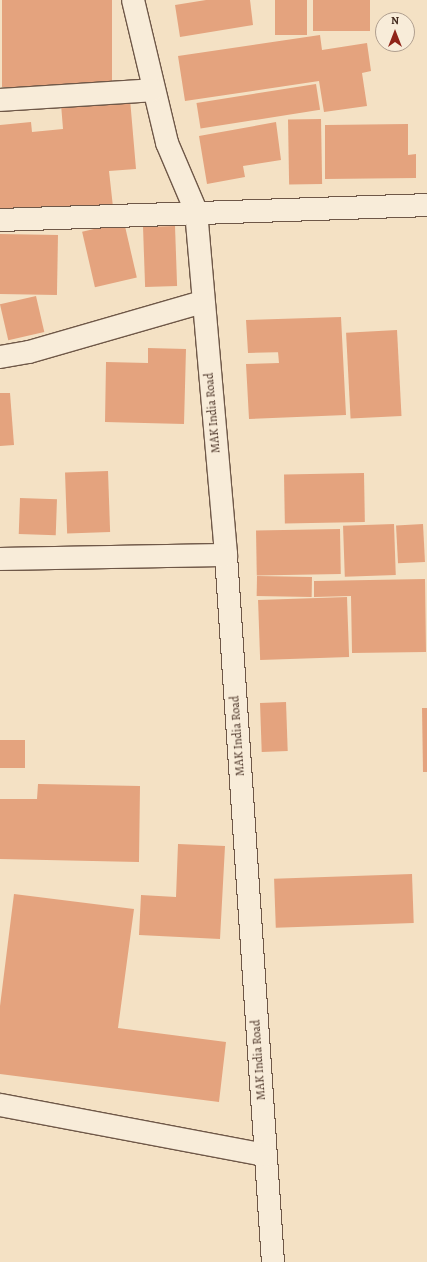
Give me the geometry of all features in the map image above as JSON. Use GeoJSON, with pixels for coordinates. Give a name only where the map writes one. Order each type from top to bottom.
{"type":"FeatureCollection","features":[{"type":"Feature","properties":{"kind":"street","name":"MAK India Road"},"geometry":{"type":"LineString","coordinates":[[132,0],[167,143],[196,211],[202,302],[226,555],[272,1262]]}},
{"type":"Feature","properties":{"kind":"street"},"geometry":{"type":"LineString","coordinates":[[0,100],[153,90]]}},
{"type":"Feature","properties":{"kind":"street"},"geometry":{"type":"LineString","coordinates":[[0,220],[196,211],[427,205]]}},
{"type":"Feature","properties":{"kind":"street"},"geometry":{"type":"LineString","coordinates":[[0,357],[29,352],[202,302]]}},
{"type":"Feature","properties":{"kind":"street"},"geometry":{"type":"LineString","coordinates":[[0,559],[226,555]]}},
{"type":"Feature","properties":{"kind":"street"},"geometry":{"type":"LineString","coordinates":[[0,1105],[265,1155]]}},
{"type":"Feature","properties":{"kind":"building"},"geometry":{"type":"Polygon","coordinates":[[[2,0],[112,0],[112,87],[2,87],[2,0]]]}},
{"type":"Feature","properties":{"kind":"building"},"geometry":{"type":"Polygon","coordinates":[[[206,0],[250,0],[253,25],[180,37],[175,5],[206,0]]]}},
{"type":"Feature","properties":{"kind":"building"},"geometry":{"type":"Polygon","coordinates":[[[275,0],[307,0],[307,35],[275,35],[275,0]]]}},
{"type":"Feature","properties":{"kind":"building"},"geometry":{"type":"Polygon","coordinates":[[[313,0],[370,0],[370,31],[313,31],[313,0]]]}},
{"type":"Feature","properties":{"kind":"building"},"geometry":{"type":"Polygon","coordinates":[[[320,35],[322,50],[367,43],[371,71],[362,73],[367,106],[324,112],[319,81],[185,101],[178,56],[320,35]]]}},
{"type":"Feature","properties":{"kind":"building"},"geometry":{"type":"Polygon","coordinates":[[[316,84],[320,110],[201,129],[196,103],[316,84]]]}},
{"type":"Feature","properties":{"kind":"building"},"geometry":{"type":"Polygon","coordinates":[[[130,99],[136,169],[109,171],[113,207],[0,217],[0,125],[31,122],[32,132],[63,129],[61,104],[130,99]]]}},
{"type":"Feature","properties":{"kind":"building"},"geometry":{"type":"Polygon","coordinates":[[[321,119],[322,184],[289,185],[288,120],[321,119]]]}},
{"type":"Feature","properties":{"kind":"building"},"geometry":{"type":"Polygon","coordinates":[[[276,122],[281,160],[243,166],[245,177],[207,184],[199,136],[276,122]]]}},
{"type":"Feature","properties":{"kind":"building"},"geometry":{"type":"Polygon","coordinates":[[[408,124],[408,155],[416,154],[416,178],[325,179],[325,125],[408,124]]]}},
{"type":"Feature","properties":{"kind":"building"},"geometry":{"type":"Polygon","coordinates":[[[124,222],[137,278],[95,287],[82,232],[124,222]]]}},
{"type":"Feature","properties":{"kind":"building"},"geometry":{"type":"Polygon","coordinates":[[[175,226],[177,286],[145,287],[143,227],[175,226]]]}},
{"type":"Feature","properties":{"kind":"building"},"geometry":{"type":"Polygon","coordinates":[[[0,234],[58,235],[57,295],[0,294],[0,234]]]}},
{"type":"Feature","properties":{"kind":"building"},"geometry":{"type":"Polygon","coordinates":[[[36,296],[44,332],[8,340],[0,304],[36,296]]]}},
{"type":"Feature","properties":{"kind":"building"},"geometry":{"type":"Polygon","coordinates":[[[341,317],[346,415],[249,419],[246,364],[279,363],[278,352],[248,353],[246,320],[341,317]]]}},
{"type":"Feature","properties":{"kind":"building"},"geometry":{"type":"Polygon","coordinates":[[[397,330],[402,416],[351,419],[346,333],[397,330]]]}},
{"type":"Feature","properties":{"kind":"building"},"geometry":{"type":"Polygon","coordinates":[[[148,348],[186,349],[184,424],[105,422],[106,362],[148,363],[148,348]]]}},
{"type":"Feature","properties":{"kind":"building"},"geometry":{"type":"Polygon","coordinates":[[[0,393],[10,393],[14,445],[0,446],[0,393]]]}},
{"type":"Feature","properties":{"kind":"building"},"geometry":{"type":"Polygon","coordinates":[[[108,471],[110,532],[67,533],[65,473],[108,471]]]}},
{"type":"Feature","properties":{"kind":"building"},"geometry":{"type":"Polygon","coordinates":[[[364,473],[365,522],[285,523],[284,474],[364,473]]]}},
{"type":"Feature","properties":{"kind":"building"},"geometry":{"type":"Polygon","coordinates":[[[20,498],[57,499],[56,535],[19,534],[20,498]]]}},
{"type":"Feature","properties":{"kind":"building"},"geometry":{"type":"Polygon","coordinates":[[[394,524],[396,575],[345,577],[343,526],[394,524]]]}},
{"type":"Feature","properties":{"kind":"building"},"geometry":{"type":"Polygon","coordinates":[[[423,524],[425,562],[398,563],[396,525],[423,524]]]}},
{"type":"Feature","properties":{"kind":"building"},"geometry":{"type":"Polygon","coordinates":[[[340,529],[341,574],[257,575],[256,530],[340,529]]]}},
{"type":"Feature","properties":{"kind":"building"},"geometry":{"type":"Polygon","coordinates":[[[257,576],[312,577],[312,597],[257,596],[257,576]]]}},
{"type":"Feature","properties":{"kind":"building"},"geometry":{"type":"Polygon","coordinates":[[[425,579],[426,652],[352,653],[351,596],[314,597],[314,581],[425,579]]]}},
{"type":"Feature","properties":{"kind":"building"},"geometry":{"type":"Polygon","coordinates":[[[347,597],[349,657],[260,660],[258,600],[347,597]]]}},
{"type":"Feature","properties":{"kind":"building"},"geometry":{"type":"Polygon","coordinates":[[[286,702],[288,751],[262,752],[260,703],[286,702]]]}},
{"type":"Feature","properties":{"kind":"building"},"geometry":{"type":"Polygon","coordinates":[[[422,708],[427,708],[427,772],[423,772],[422,708]]]}},
{"type":"Feature","properties":{"kind":"building"},"geometry":{"type":"Polygon","coordinates":[[[0,740],[25,740],[25,768],[0,768],[0,740]]]}},
{"type":"Feature","properties":{"kind":"building"},"geometry":{"type":"Polygon","coordinates":[[[38,784],[140,786],[139,862],[0,859],[0,799],[37,799],[38,784]]]}},
{"type":"Feature","properties":{"kind":"building"},"geometry":{"type":"Polygon","coordinates":[[[178,844],[225,846],[220,939],[139,935],[141,895],[176,897],[178,844]]]}},
{"type":"Feature","properties":{"kind":"building"},"geometry":{"type":"Polygon","coordinates":[[[412,874],[414,923],[276,928],[274,879],[412,874]]]}},
{"type":"Feature","properties":{"kind":"building"},"geometry":{"type":"Polygon","coordinates":[[[14,894],[134,909],[118,1028],[226,1042],[219,1102],[0,1074],[0,1006],[14,894]]]}}]}
